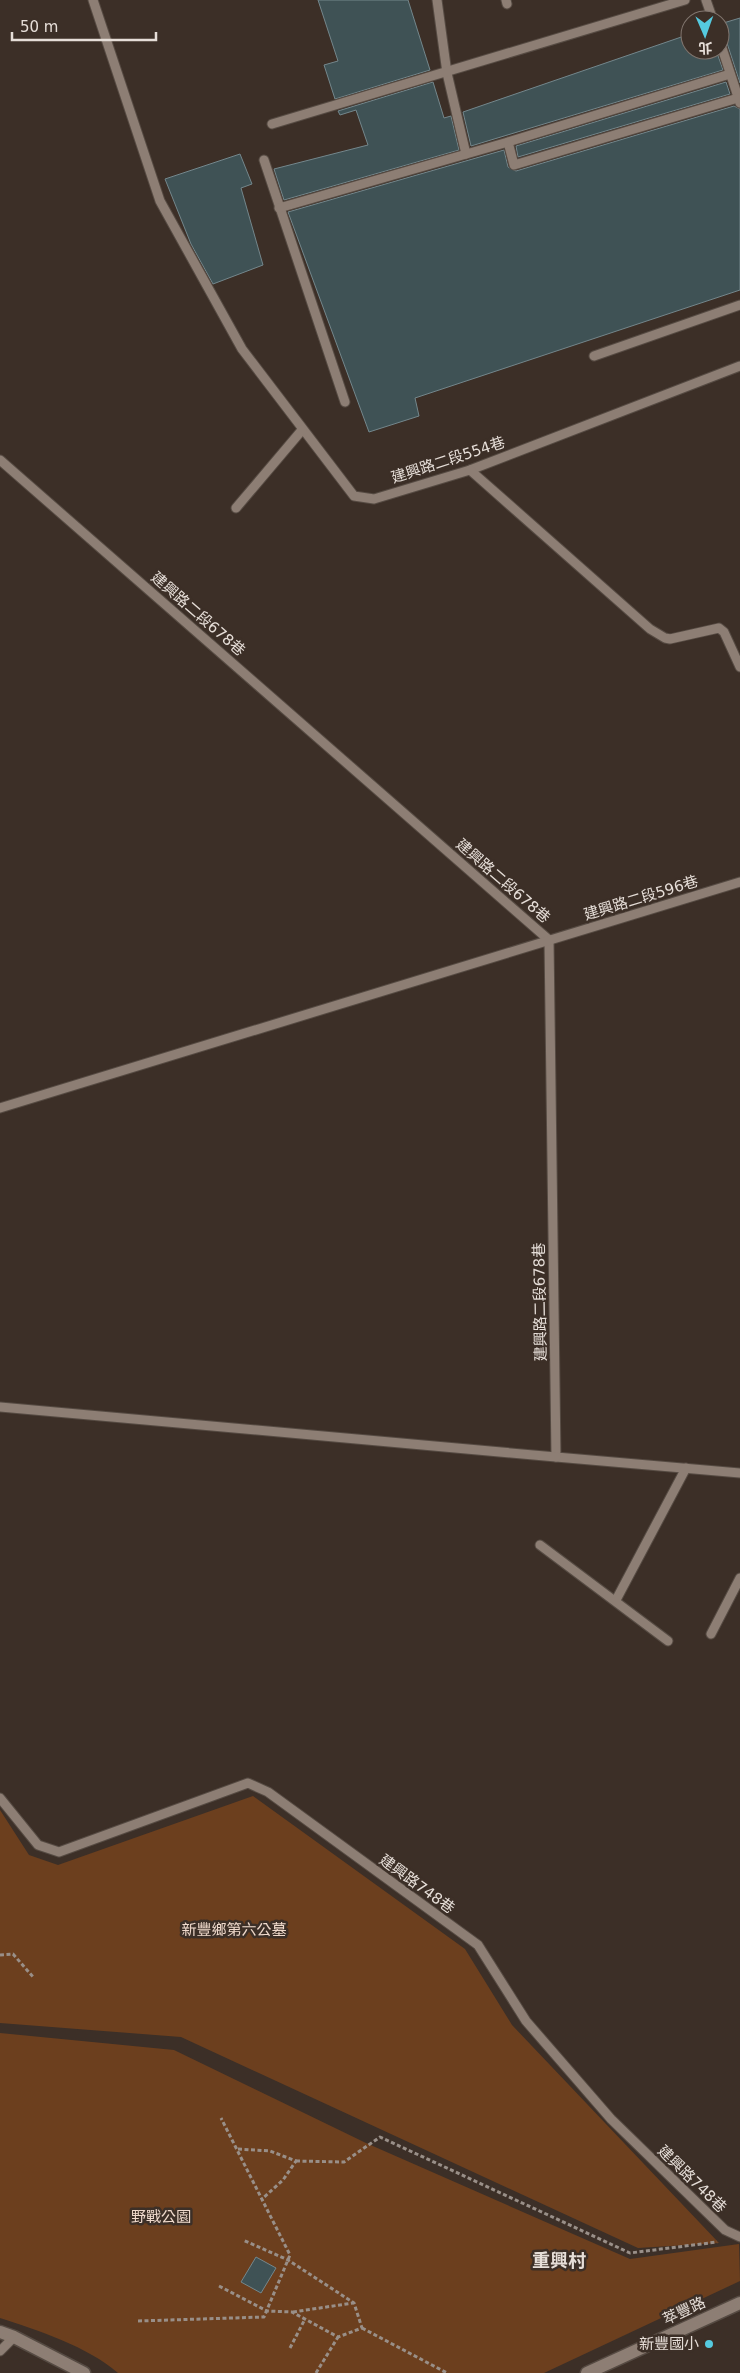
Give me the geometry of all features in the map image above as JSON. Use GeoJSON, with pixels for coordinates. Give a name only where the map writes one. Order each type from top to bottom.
{"type":"FeatureCollection","features":[{"type":"Feature","properties":{"kind":"street","name":"萃豐路"},"geometry":{"type":"LineString","coordinates":[[588,2373],[740,2303]]}},
{"type":"Feature","properties":{"kind":"street"},"geometry":{"type":"LineString","coordinates":[[0,2332],[14,2337],[84,2373]]}},
{"type":"Feature","properties":{"kind":"lane","name":"建興路二段554巷"},"geometry":{"type":"LineString","coordinates":[[93,0],[160,201],[232,332],[302,430],[354,496],[374,499],[470,470],[740,366]]}},
{"type":"Feature","properties":{"kind":"lane"},"geometry":{"type":"LineString","coordinates":[[437,0],[447,73],[466,154]]}},
{"type":"Feature","properties":{"kind":"lane"},"geometry":{"type":"LineString","coordinates":[[272,124],[685,0]]}},
{"type":"Feature","properties":{"kind":"lane"},"geometry":{"type":"LineString","coordinates":[[508,142],[514,165],[739,100],[726,60]]}},
{"type":"Feature","properties":{"kind":"lane"},"geometry":{"type":"LineString","coordinates":[[278,208],[508,142],[730,74]]}},
{"type":"Feature","properties":{"kind":"lane"},"geometry":{"type":"LineString","coordinates":[[264,160],[278,208],[345,402]]}},
{"type":"Feature","properties":{"kind":"lane"},"geometry":{"type":"LineString","coordinates":[[594,356],[740,305]]}},
{"type":"Feature","properties":{"kind":"lane"},"geometry":{"type":"LineString","coordinates":[[236,508],[302,430]]}},
{"type":"Feature","properties":{"kind":"lane","name":"建興路二段678巷"},"geometry":{"type":"LineString","coordinates":[[0,460],[549,940],[556,1457]]}},
{"type":"Feature","properties":{"kind":"lane"},"geometry":{"type":"LineString","coordinates":[[470,470],[650,629],[670,639],[719,628],[724,632],[740,667]]}},
{"type":"Feature","properties":{"kind":"lane","name":"建興路二段596巷"},"geometry":{"type":"LineString","coordinates":[[0,1108],[740,882]]}},
{"type":"Feature","properties":{"kind":"lane"},"geometry":{"type":"LineString","coordinates":[[0,1407],[740,1473]]}},
{"type":"Feature","properties":{"kind":"lane"},"geometry":{"type":"LineString","coordinates":[[616,1600],[686,1468]]}},
{"type":"Feature","properties":{"kind":"lane"},"geometry":{"type":"LineString","coordinates":[[540,1544],[668,1641]]}},
{"type":"Feature","properties":{"kind":"lane"},"geometry":{"type":"LineString","coordinates":[[711,1634],[740,1578]]}},
{"type":"Feature","properties":{"kind":"lane","name":"建興路748巷"},"geometry":{"type":"LineString","coordinates":[[0,1798],[38,1845],[59,1852],[248,1783],[268,1792],[478,1945],[526,2021],[611,2119],[725,2230],[740,2237]]}},
{"type":"Feature","properties":{"kind":"lane"},"geometry":{"type":"LineString","coordinates":[[0,2351],[14,2337]]}},
{"type":"Feature","properties":{"kind":"path"},"geometry":{"type":"LineString","coordinates":[[0,1955],[13,1954],[34,1978]]}},
{"type":"Feature","properties":{"kind":"path"},"geometry":{"type":"LineString","coordinates":[[138,2321],[264,2317],[288,2260],[290,2255],[221,2118]]}},
{"type":"Feature","properties":{"kind":"path"},"geometry":{"type":"LineString","coordinates":[[237,2149],[270,2151],[296,2161],[344,2162],[380,2137],[630,2254],[722,2242]]}},
{"type":"Feature","properties":{"kind":"path"},"geometry":{"type":"LineString","coordinates":[[262,2199],[283,2180],[296,2161]]}},
{"type":"Feature","properties":{"kind":"path"},"geometry":{"type":"LineString","coordinates":[[243,2240],[288,2260],[354,2303],[362,2328],[447,2373]]}},
{"type":"Feature","properties":{"kind":"path"},"geometry":{"type":"LineString","coordinates":[[219,2286],[267,2311],[292,2312],[354,2303]]}},
{"type":"Feature","properties":{"kind":"path"},"geometry":{"type":"LineString","coordinates":[[292,2312],[338,2337]]}},
{"type":"Feature","properties":{"kind":"path"},"geometry":{"type":"LineString","coordinates":[[290,2348],[305,2319]]}},
{"type":"Feature","properties":{"kind":"path"},"geometry":{"type":"LineString","coordinates":[[316,2373],[338,2337],[362,2328]]}},
{"type":"Feature","properties":{"kind":"green space","name":"新豐鄉第六公墓"},"geometry":{"type":"Polygon","coordinates":[[[253,1796],[465,1949],[512,2025],[719,2243],[638,2248],[181,2037],[0,2023],[0,1810],[29,1855],[58,1865],[253,1796]]]}},
{"type":"Feature","properties":{"kind":"green space","name":"野戰公園"},"geometry":{"type":"Polygon","coordinates":[[[0,2033],[174,2050],[366,2143],[630,2259],[739,2244],[740,2281],[544,2373],[118,2373],[78,2347],[0,2318],[0,2033]]]}},
{"type":"Feature","properties":{"kind":"building"},"geometry":{"type":"Polygon","coordinates":[[[318,0],[408,0],[430,70],[335,99],[324,65],[338,61],[318,0]]]}},
{"type":"Feature","properties":{"kind":"building"},"geometry":{"type":"Polygon","coordinates":[[[740,18],[740,83],[730,52],[730,21],[740,18]]]}},
{"type":"Feature","properties":{"kind":"building"},"geometry":{"type":"Polygon","coordinates":[[[680,37],[680,60],[720,60],[723,70],[471,146],[463,112],[680,37]]]}},
{"type":"Feature","properties":{"kind":"building"},"geometry":{"type":"Polygon","coordinates":[[[433,82],[444,118],[451,116],[459,150],[284,200],[274,169],[368,145],[356,110],[340,115],[338,111],[433,82]]]}},
{"type":"Feature","properties":{"kind":"building"},"geometry":{"type":"Polygon","coordinates":[[[726,82],[730,94],[518,157],[516,146],[726,82]]]}},
{"type":"Feature","properties":{"kind":"building"},"geometry":{"type":"Polygon","coordinates":[[[734,106],[740,109],[740,290],[415,398],[419,416],[369,432],[288,212],[504,150],[508,167],[516,171],[734,106]]]}},
{"type":"Feature","properties":{"kind":"building"},"geometry":{"type":"Polygon","coordinates":[[[240,154],[252,184],[241,188],[263,265],[213,284],[191,244],[165,179],[240,154]]]}},
{"type":"Feature","properties":{"kind":"building"},"geometry":{"type":"Polygon","coordinates":[[[256,2257],[276,2268],[261,2293],[241,2282],[256,2257]]]}},
{"type":"Feature","properties":{"kind":"place","name":"新豐國小"},"geometry":{"type":"Point","coordinates":[709,2344]}},
{"type":"Feature","properties":{"kind":"district","name":"重興村"},"geometry":{"type":"Point","coordinates":[559,2260]}}]}
